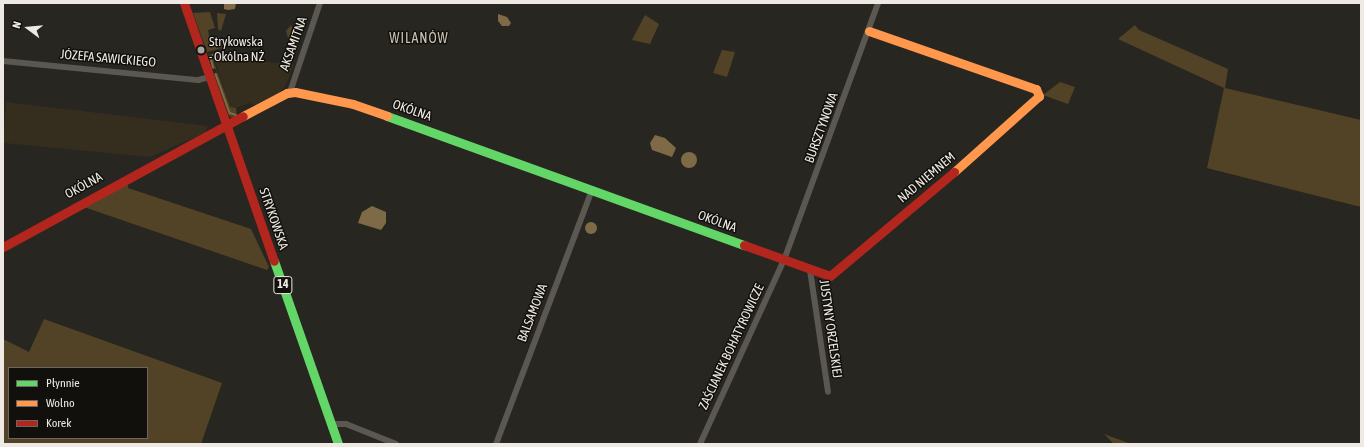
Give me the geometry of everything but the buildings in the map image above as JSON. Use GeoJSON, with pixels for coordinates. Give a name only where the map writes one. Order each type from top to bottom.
{"type":"FeatureCollection","features":[{"type":"Feature","properties":{"kind":"street","name":"STRYKOWSKA"},"geometry":{"type":"LineString","coordinates":[[184,3],[338,444]]}},
{"type":"Feature","properties":{"kind":"street","name":"AKSAMITNA"},"geometry":{"type":"LineString","coordinates":[[290,92],[320,3]]}},
{"type":"Feature","properties":{"kind":"street","name":"BURSZTYNOWA"},"geometry":{"type":"LineString","coordinates":[[784,260],[878,3]]}},
{"type":"Feature","properties":{"kind":"street","name":"NAD NIEMNEM"},"geometry":{"type":"LineString","coordinates":[[830,276],[970,158],[1039,96],[1036,89],[869,31]]}},
{"type":"Feature","properties":{"kind":"street","name":"JÓZEFA SAWICKIEGO"},"geometry":{"type":"LineString","coordinates":[[3,61],[198,80],[210,77]]}},
{"type":"Feature","properties":{"kind":"street","name":"OKÓLNA"},"geometry":{"type":"LineString","coordinates":[[3,247],[126,178],[290,92],[353,104],[830,276]]}},
{"type":"Feature","properties":{"kind":"street","name":"BALSAMOWA"},"geometry":{"type":"LineString","coordinates":[[496,444],[592,190]]}},
{"type":"Feature","properties":{"kind":"street","name":"ZAŚCIANEK BOHATYROWICZE"},"geometry":{"type":"LineString","coordinates":[[700,444],[784,260]]}},
{"type":"Feature","properties":{"kind":"street","name":"JUSTYNY ORZELSKIEJ"},"geometry":{"type":"LineString","coordinates":[[810,270],[828,392]]}},
{"type":"Feature","properties":{"kind":"street"},"geometry":{"type":"LineString","coordinates":[[331,424],[346,424],[396,444]]}},
{"type":"Feature","properties":{"kind":"shaded area"},"geometry":{"type":"Polygon","coordinates":[[[224,3],[236,3],[235,9],[224,9],[224,3]]]}},
{"type":"Feature","properties":{"kind":"shaded area"},"geometry":{"type":"Polygon","coordinates":[[[210,12],[215,28],[208,30],[209,36],[220,37],[222,48],[207,52],[193,13],[210,12]]]}},
{"type":"Feature","properties":{"kind":"shaded area"},"geometry":{"type":"Polygon","coordinates":[[[217,13],[226,14],[221,31],[218,29],[217,13]]]}},
{"type":"Feature","properties":{"kind":"shaded area"},"geometry":{"type":"Polygon","coordinates":[[[498,14],[507,17],[511,23],[509,26],[502,26],[498,21],[498,14]]]}},
{"type":"Feature","properties":{"kind":"shaded area"},"geometry":{"type":"Polygon","coordinates":[[[645,15],[659,24],[650,44],[632,40],[645,15]]]}},
{"type":"Feature","properties":{"kind":"shaded area"},"geometry":{"type":"Polygon","coordinates":[[[291,25],[296,37],[292,39],[288,38],[286,31],[291,25]]]}},
{"type":"Feature","properties":{"kind":"shaded area"},"geometry":{"type":"Polygon","coordinates":[[[1135,25],[1139,30],[1228,69],[1225,88],[1361,120],[1361,207],[1207,168],[1224,88],[1118,39],[1135,25]]]}},
{"type":"Feature","properties":{"kind":"shaded area"},"geometry":{"type":"Polygon","coordinates":[[[722,50],[735,52],[727,77],[713,73],[722,50]]]}},
{"type":"Feature","properties":{"kind":"shaded area"},"geometry":{"type":"Polygon","coordinates":[[[223,52],[224,58],[213,60],[230,107],[236,108],[237,116],[232,118],[229,116],[214,74],[217,73],[216,69],[213,69],[208,55],[223,52]]]}},
{"type":"Feature","properties":{"kind":"shaded area"},"geometry":{"type":"Polygon","coordinates":[[[214,58],[294,64],[286,85],[278,94],[254,105],[249,103],[236,108],[230,107],[214,58]]]}},
{"type":"Feature","properties":{"kind":"shaded area"},"geometry":{"type":"Polygon","coordinates":[[[1060,82],[1075,87],[1068,104],[1043,95],[1060,82]]]}},
{"type":"Feature","properties":{"kind":"shaded area"},"geometry":{"type":"Polygon","coordinates":[[[6,102],[208,126],[205,133],[150,157],[3,143],[6,102]]]}},
{"type":"Feature","properties":{"kind":"shaded area"},"geometry":{"type":"Polygon","coordinates":[[[655,135],[665,138],[676,148],[672,157],[652,150],[650,143],[655,135]]]}},
{"type":"Feature","properties":{"kind":"shaded area"},"geometry":{"type":"Polygon","coordinates":[[[686,152],[692,152],[697,157],[695,166],[692,168],[686,168],[681,163],[681,157],[686,152]]]}},
{"type":"Feature","properties":{"kind":"shaded area"},"geometry":{"type":"Polygon","coordinates":[[[128,181],[128,188],[251,229],[269,267],[267,270],[81,206],[128,181]]]}},
{"type":"Feature","properties":{"kind":"shaded area"},"geometry":{"type":"Polygon","coordinates":[[[372,206],[386,212],[386,223],[381,230],[358,223],[362,212],[372,206]]]}},
{"type":"Feature","properties":{"kind":"shaded area"},"geometry":{"type":"Polygon","coordinates":[[[589,222],[593,222],[597,228],[593,234],[589,234],[585,230],[585,226],[589,222]]]}},
{"type":"Feature","properties":{"kind":"shaded area"},"geometry":{"type":"Polygon","coordinates":[[[44,319],[222,383],[201,444],[3,444],[3,339],[29,352],[44,319]]]}},
{"type":"Feature","properties":{"kind":"shaded area"},"geometry":{"type":"Polygon","coordinates":[[[1104,434],[1131,444],[1114,444],[1104,434]]]}},
{"type":"Feature","properties":{"kind":"waterway"},"geometry":{"type":"LineString","coordinates":[[213,55],[211,59],[213,68]]}},
{"type":"Feature","properties":{"kind":"waterway"},"geometry":{"type":"LineString","coordinates":[[216,74],[230,113],[236,115]]}},
{"type":"Feature","properties":{"kind":"traffic: fast"},"geometry":{"type":"LineString","coordinates":[[387,116],[744,245]]}},
{"type":"Feature","properties":{"kind":"traffic: fast"},"geometry":{"type":"LineString","coordinates":[[274,261],[338,444]]}},
{"type":"Feature","properties":{"kind":"traffic: slow"},"geometry":{"type":"LineString","coordinates":[[869,31],[1036,89],[1039,96],[954,172]]}},
{"type":"Feature","properties":{"kind":"traffic: slow"},"geometry":{"type":"LineString","coordinates":[[243,116],[287,93],[295,92],[353,104],[387,116]]}},
{"type":"Feature","properties":{"kind":"traffic: jam"},"geometry":{"type":"LineString","coordinates":[[184,3],[274,261]]}},
{"type":"Feature","properties":{"kind":"traffic: jam"},"geometry":{"type":"LineString","coordinates":[[3,247],[243,116]]}},
{"type":"Feature","properties":{"kind":"traffic: jam"},"geometry":{"type":"LineString","coordinates":[[744,245],[830,276],[954,172]]}},
{"type":"Feature","properties":{"kind":"place","name":"Strykowska - Okólna NŻ"},"geometry":{"type":"Point","coordinates":[201,50]}},
{"type":"Feature","properties":{"kind":"district","name":"WILANÓW"},"geometry":{"type":"Point","coordinates":[419,38]}}]}
